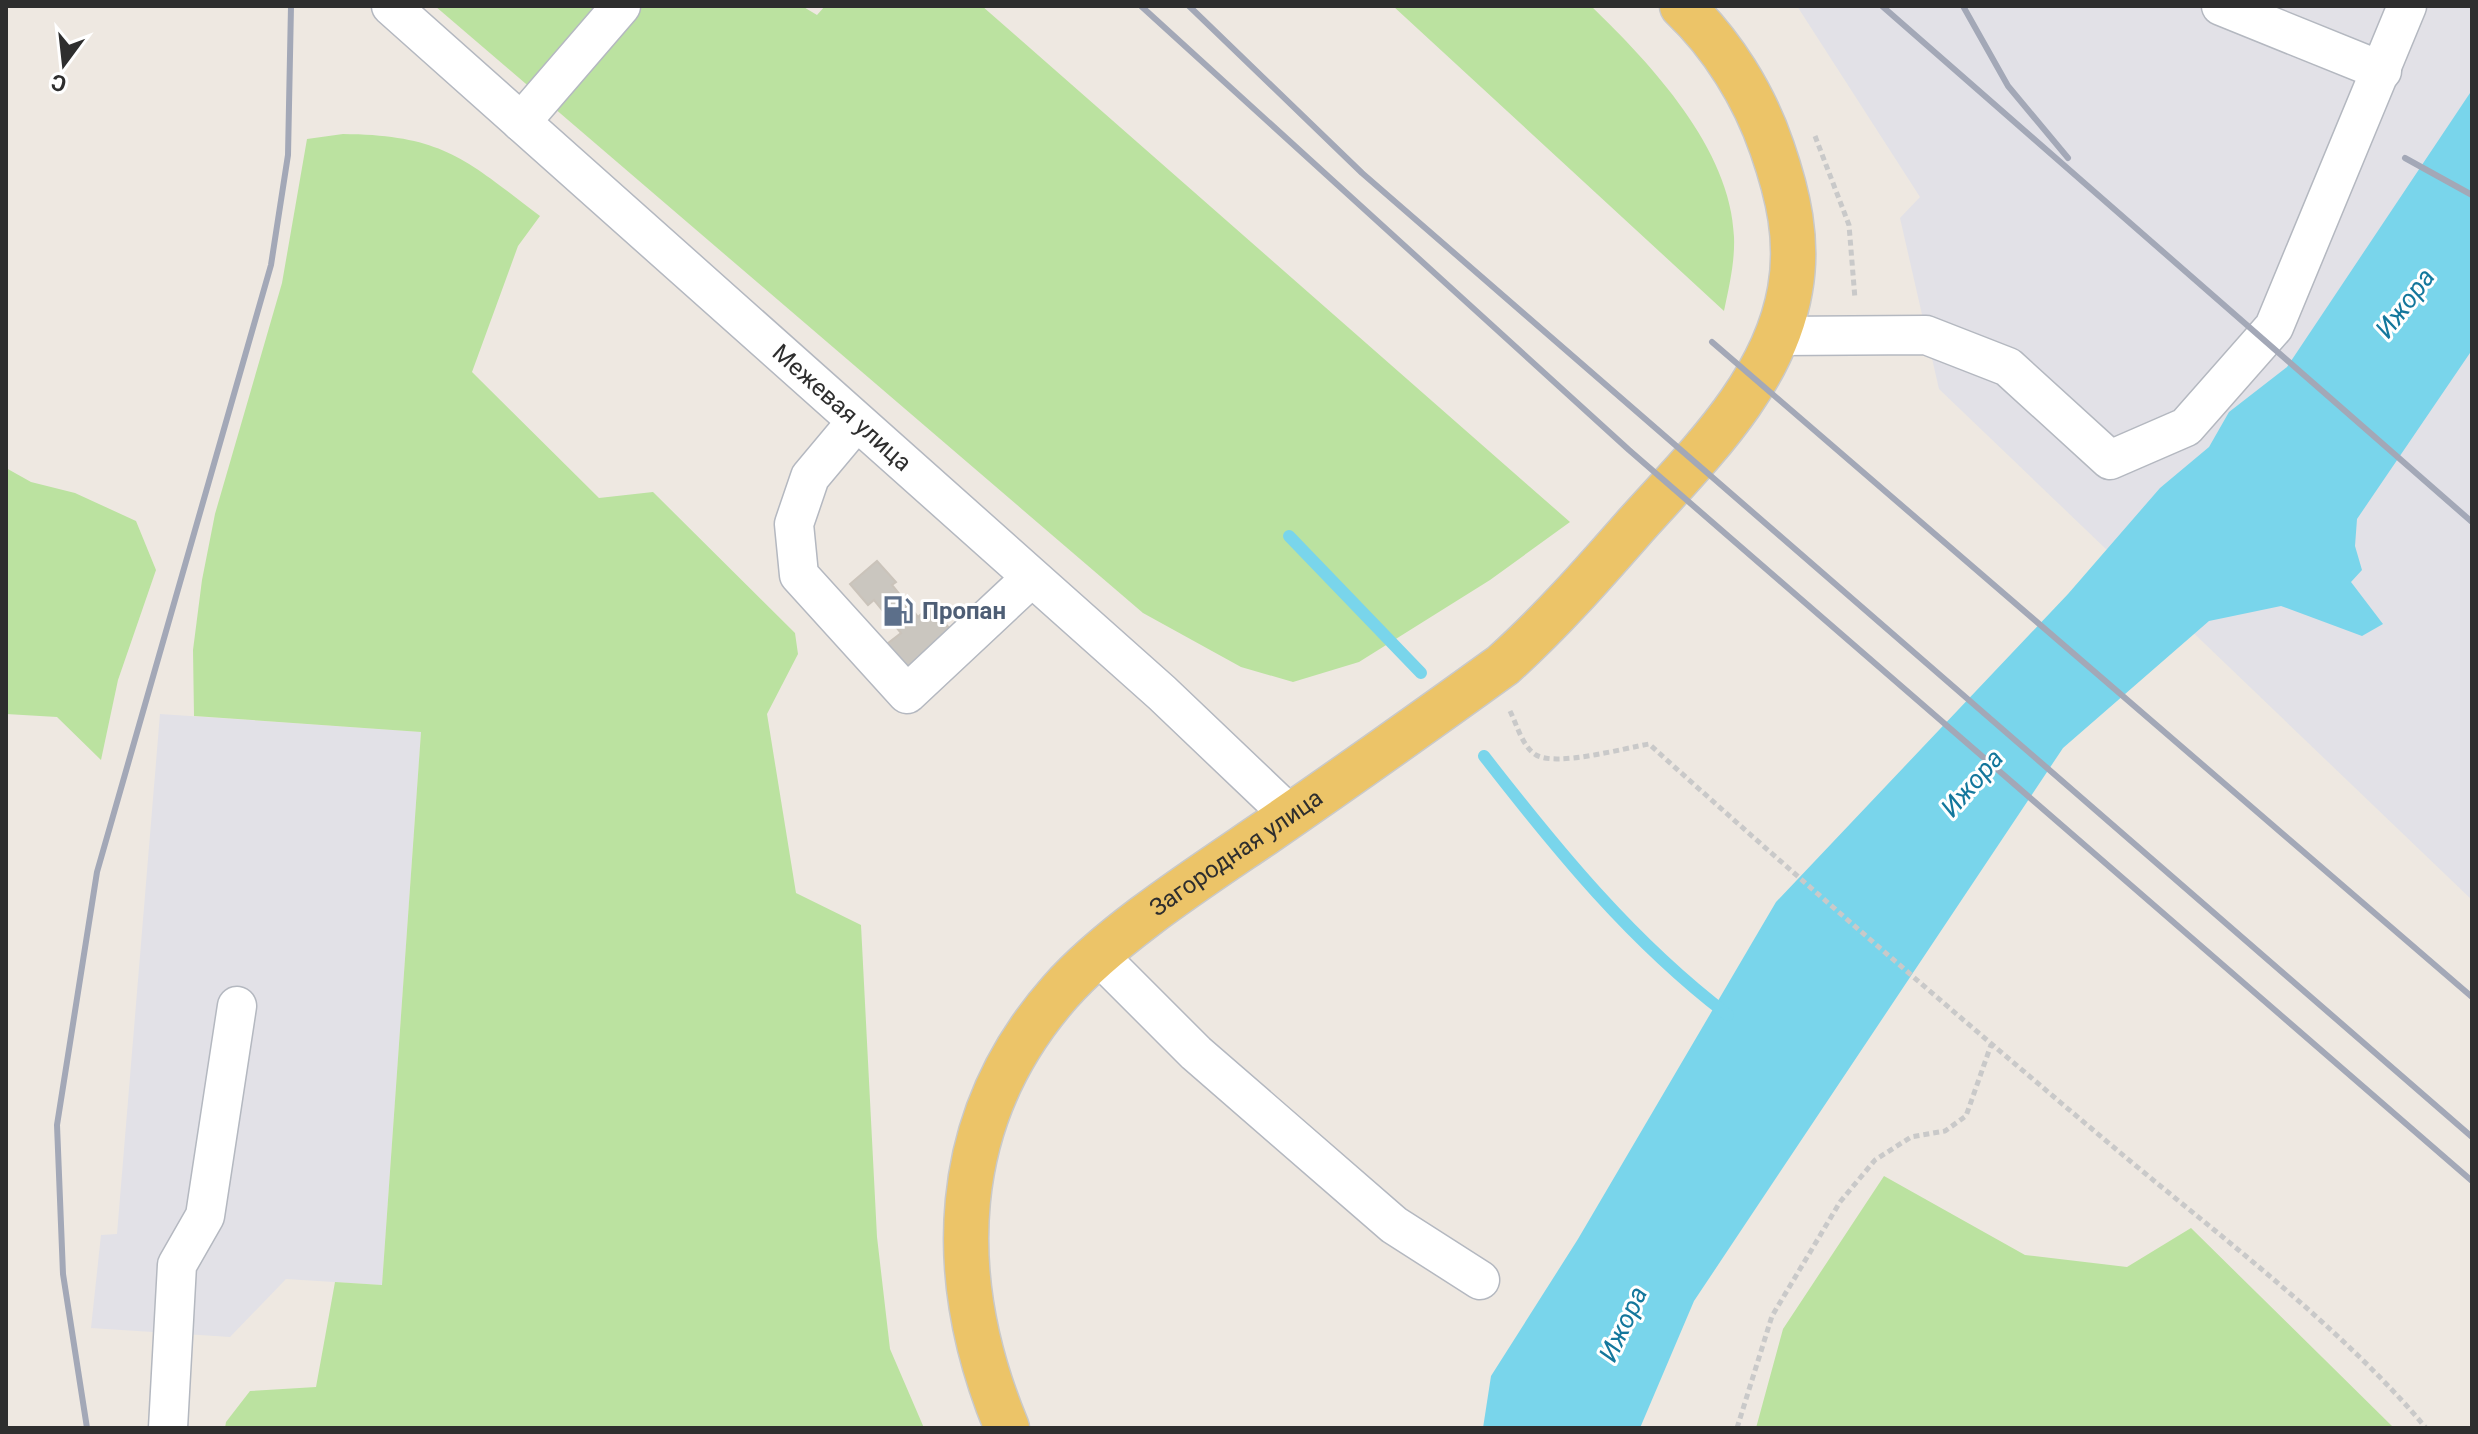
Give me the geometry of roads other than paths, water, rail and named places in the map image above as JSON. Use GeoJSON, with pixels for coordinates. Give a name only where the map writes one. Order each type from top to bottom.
{"type":"FeatureCollection","features":[{"type":"Feature","properties":{"kind":"main road","name":"Загородная улица"},"geometry":{"type":"LineString","coordinates":[[1007,1428],[976,1331],[970,1292],[965,1209],[977,1141],[1008,1064],[1061,989],[1098,955],[1199,878],[1503,665],[1537,634],[1710,443],[1747,393],[1777,336],[1790,291],[1794,238],[1785,185],[1765,127],[1736,72],[1682,6]]}},
{"type":"Feature","properties":{"kind":"street","name":"Межевая улица"},"geometry":{"type":"LineString","coordinates":[[391,6],[1172,701],[1290,815]]}},
{"type":"Feature","properties":{"kind":"street"},"geometry":{"type":"LineString","coordinates":[[521,122],[621,6]]}},
{"type":"Feature","properties":{"kind":"street"},"geometry":{"type":"LineString","coordinates":[[2221,6],[2382,71]]}},
{"type":"Feature","properties":{"kind":"street"},"geometry":{"type":"LineString","coordinates":[[1777,336],[1926,335],[2008,367],[2110,460],[2186,427],[2274,327],[2407,6]]}},
{"type":"Feature","properties":{"kind":"street"},"geometry":{"type":"LineString","coordinates":[[856,422],[810,477],[794,524],[799,575],[907,694],[1031,578]]}},
{"type":"Feature","properties":{"kind":"street"},"geometry":{"type":"LineString","coordinates":[[1098,955],[1196,1053],[1394,1225],[1480,1280]]}},
{"type":"Feature","properties":{"kind":"street"},"geometry":{"type":"LineString","coordinates":[[168,1428],[177,1265],[205,1216],[237,1006]]}},
{"type":"Feature","properties":{"kind":"water","name":"Ижора"},"geometry":{"type":"Polygon","coordinates":[[[2472,90],[2472,350],[2357,519],[2355,546],[2362,570],[2351,582],[2383,624],[2362,636],[2281,606],[2209,621],[2063,748],[1694,1301],[1640,1428],[1483,1428],[1491,1376],[1578,1239],[1776,902],[2068,594],[2160,488],[2209,447],[2229,412],[2287,367],[2472,90]]]}},
{"type":"Feature","properties":{"kind":"waterway"},"geometry":{"type":"LineString","coordinates":[[1289,536],[1421,673]]}},
{"type":"Feature","properties":{"kind":"waterway"},"geometry":{"type":"LineString","coordinates":[[1484,756],[1539,826],[1628,926],[1728,1015]]}},
{"type":"Feature","properties":{"kind":"railway"},"geometry":{"type":"LineString","coordinates":[[87,1428],[63,1274],[57,1125],[97,872],[271,265],[288,155],[291,6]]}},
{"type":"Feature","properties":{"kind":"railway"},"geometry":{"type":"LineString","coordinates":[[1141,6],[1629,450],[2472,1181]]}},
{"type":"Feature","properties":{"kind":"railway"},"geometry":{"type":"LineString","coordinates":[[1189,6],[1362,173],[2472,1137]]}},
{"type":"Feature","properties":{"kind":"railway"},"geometry":{"type":"LineString","coordinates":[[1882,6],[2472,522]]}},
{"type":"Feature","properties":{"kind":"railway"},"geometry":{"type":"LineString","coordinates":[[1963,6],[2008,86],[2068,158]]}},
{"type":"Feature","properties":{"kind":"railway"},"geometry":{"type":"LineString","coordinates":[[2405,158],[2472,195]]}},
{"type":"Feature","properties":{"kind":"railway"},"geometry":{"type":"LineString","coordinates":[[1712,342],[2472,997]]}},
{"type":"Feature","properties":{"kind":"place","name":"Пропан"},"geometry":{"type":"Point","coordinates":[898,611]}}]}
